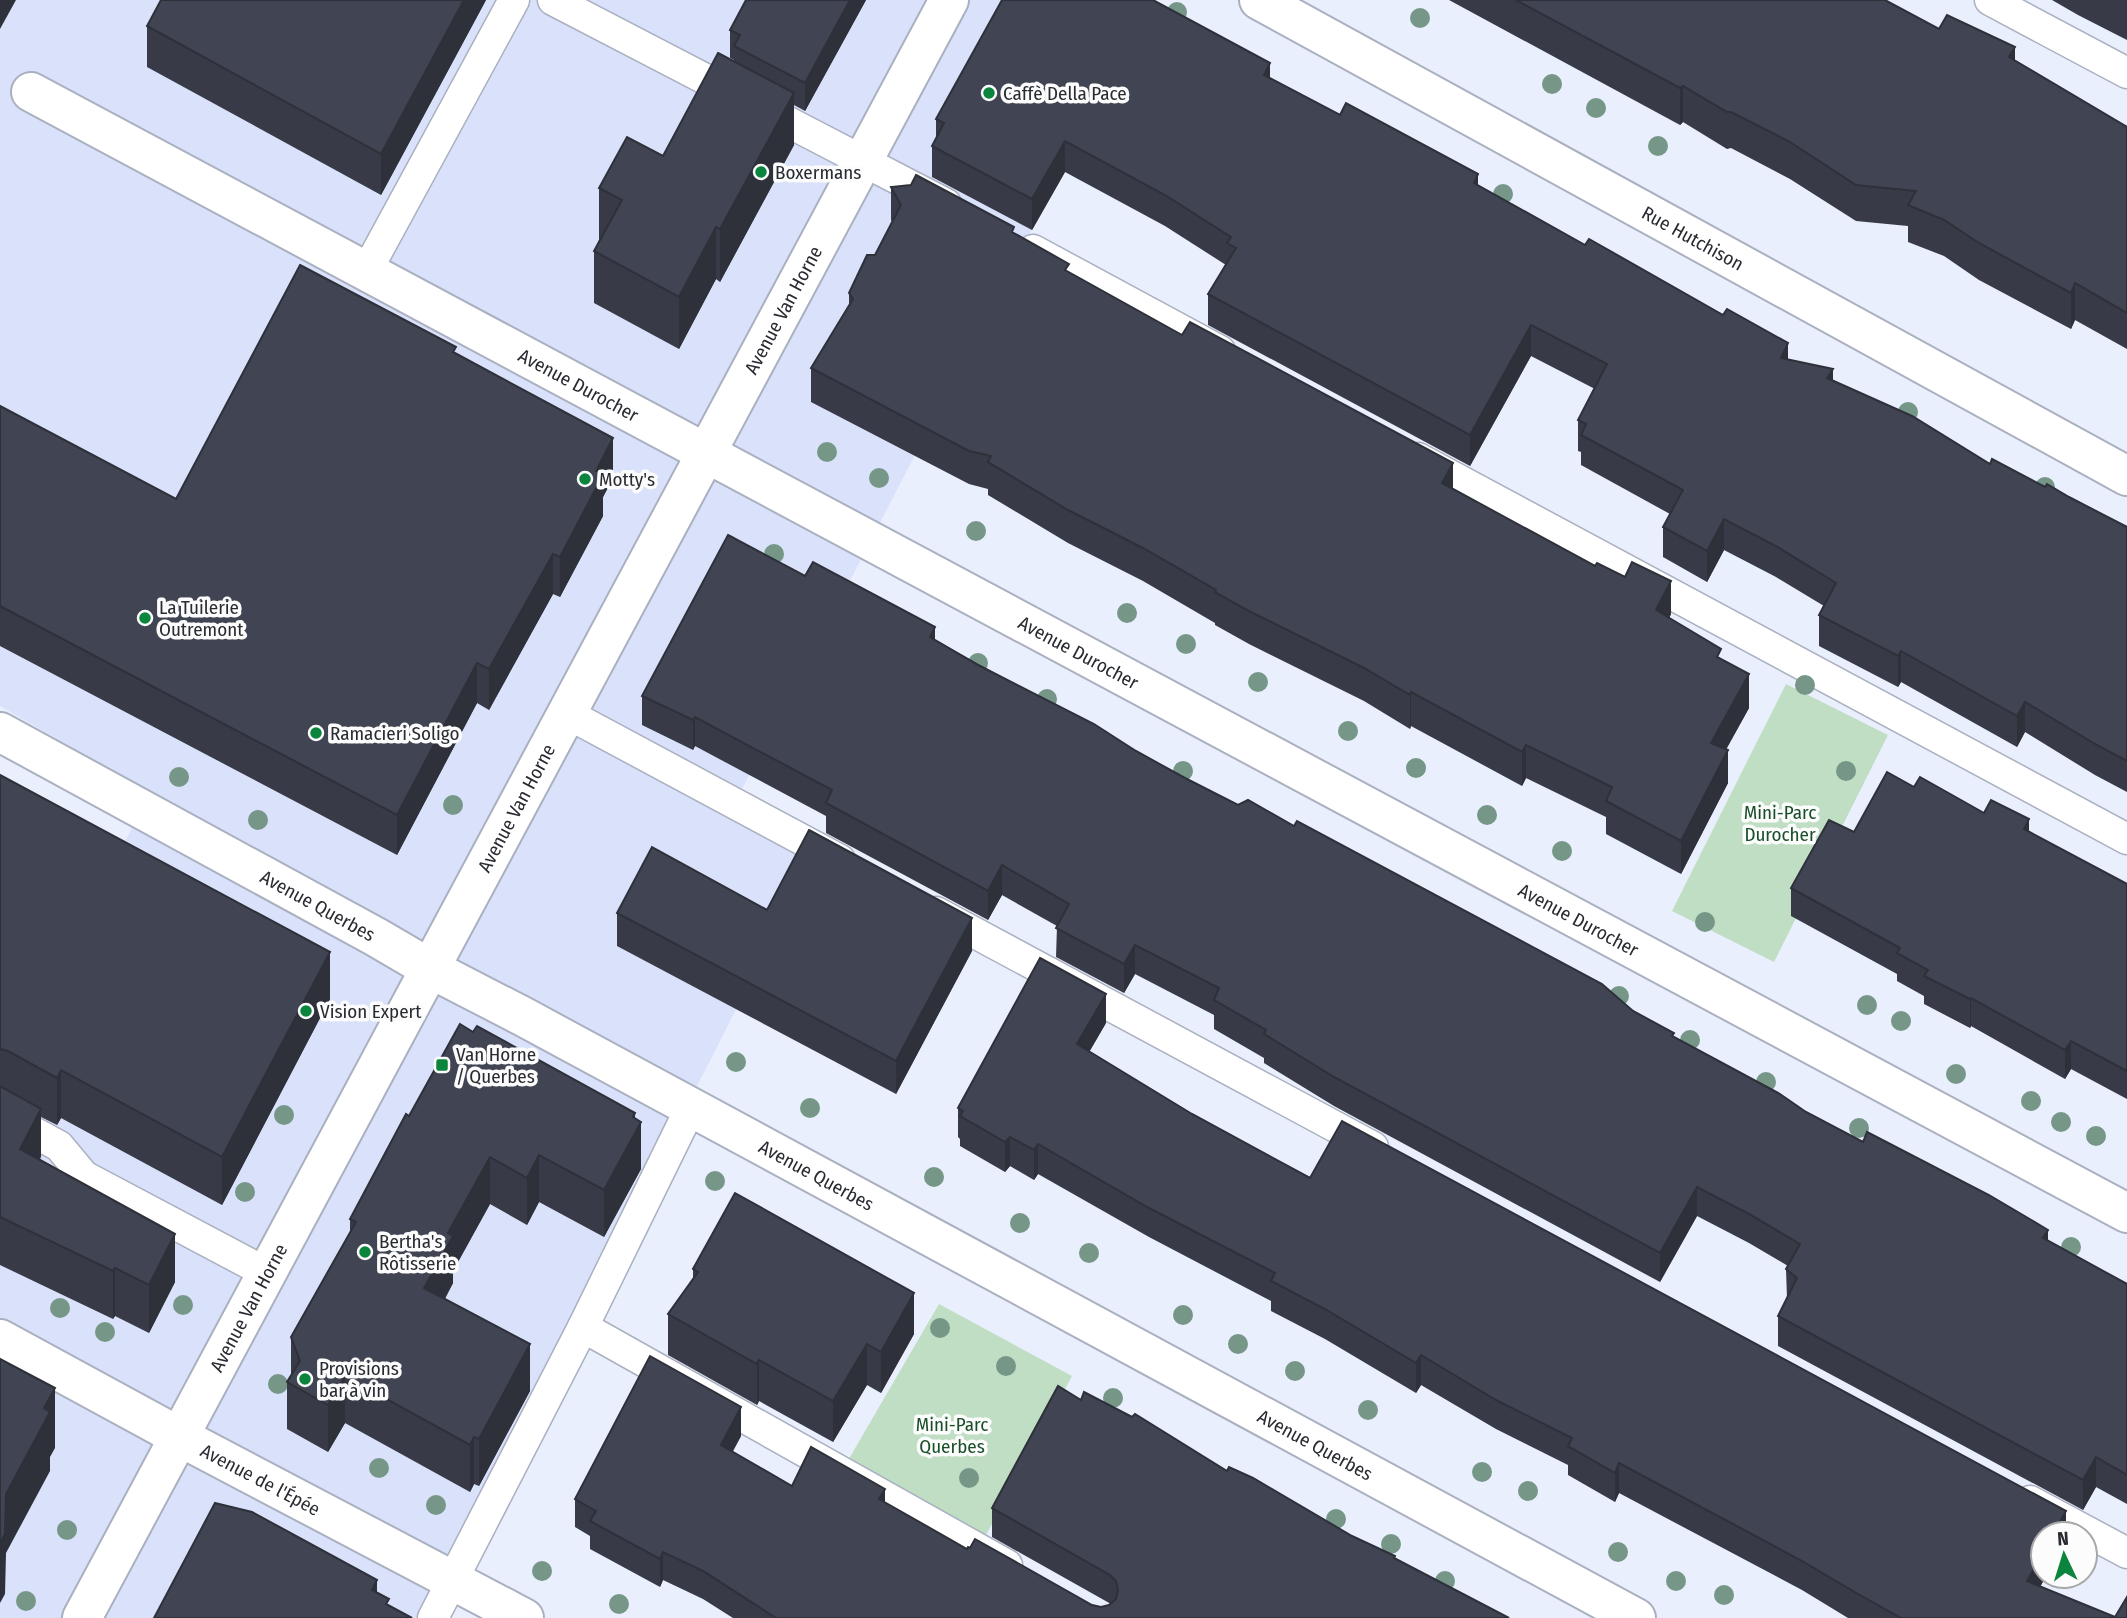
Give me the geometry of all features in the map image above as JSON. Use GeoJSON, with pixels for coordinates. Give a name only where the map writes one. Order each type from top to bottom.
{"type":"FeatureCollection","features":[{"type":"Feature","properties":{"kind":"street","name":"Avenue Van Horne"},"geometry":{"type":"LineString","coordinates":[[82,1618],[949,0]]}},
{"type":"Feature","properties":{"kind":"street","name":"Rue Hutchison"},"geometry":{"type":"LineString","coordinates":[[1259,0],[2127,476]]}},
{"type":"Feature","properties":{"kind":"street","name":"Avenue Durocher"},"geometry":{"type":"LineString","coordinates":[[31,92],[2127,1213]]}},
{"type":"Feature","properties":{"kind":"street","name":"Avenue Querbes"},"geometry":{"type":"LineString","coordinates":[[0,732],[429,968],[1636,1618]]}},
{"type":"Feature","properties":{"kind":"street","name":"Avenue de l'Épée"},"geometry":{"type":"LineString","coordinates":[[0,1339],[524,1618]]}},
{"type":"Feature","properties":{"kind":"lane"},"geometry":{"type":"LineString","coordinates":[[366,272],[514,0]]}},
{"type":"Feature","properties":{"kind":"lane"},"geometry":{"type":"LineString","coordinates":[[553,0],[965,214]]}},
{"type":"Feature","properties":{"kind":"lane"},"geometry":{"type":"LineString","coordinates":[[1990,0],[2127,73]]}},
{"type":"Feature","properties":{"kind":"lane"},"geometry":{"type":"LineString","coordinates":[[1014,240],[1246,365]]}},
{"type":"Feature","properties":{"kind":"lane"},"geometry":{"type":"LineString","coordinates":[[1393,444],[2127,839]]}},
{"type":"Feature","properties":{"kind":"lane"},"geometry":{"type":"LineString","coordinates":[[566,713],[866,874]]}},
{"type":"Feature","properties":{"kind":"lane"},"geometry":{"type":"LineString","coordinates":[[915,900],[1392,1157]]}},
{"type":"Feature","properties":{"kind":"lane"},"geometry":{"type":"LineString","coordinates":[[433,1618],[583,1327],[691,1107]]}},
{"type":"Feature","properties":{"kind":"lane"},"geometry":{"type":"LineString","coordinates":[[0,1114],[59,1146],[84,1176],[267,1273]]}},
{"type":"Feature","properties":{"kind":"lane"},"geometry":{"type":"LineString","coordinates":[[583,1327],[1028,1577]]}},
{"type":"Feature","properties":{"kind":"lane"},"geometry":{"type":"LineString","coordinates":[[2005,1487],[2127,1553]]}},
{"type":"Feature","properties":{"kind":"shaded area"},"geometry":{"type":"Polygon","coordinates":[[[0,0],[1125,0],[1145,11],[729,814],[814,856],[692,1096],[691,1107],[416,1618],[0,1618],[0,1073],[151,793],[0,706],[0,0]]]}},
{"type":"Feature","properties":{"kind":"green space","name":"Mini-Parc Durocher"},"geometry":{"type":"Polygon","coordinates":[[[1786,684],[1888,735],[1774,962],[1672,911],[1786,684]]]}},
{"type":"Feature","properties":{"kind":"green space","name":"Mini-Parc Querbes"},"geometry":{"type":"Polygon","coordinates":[[[939,1304],[1072,1376],[979,1548],[843,1469],[939,1304]]]}},
{"type":"Feature","properties":{"kind":"building"},"geometry":{"type":"Polygon","coordinates":[[[161,0],[464,0],[381,154],[147,26],[161,0]]]}},
{"type":"Feature","properties":{"kind":"building"},"geometry":{"type":"Polygon","coordinates":[[[746,0],[850,0],[805,83],[734,46],[740,35],[730,30],[746,0]]]}},
{"type":"Feature","properties":{"kind":"building"},"geometry":{"type":"Polygon","coordinates":[[[1002,0],[1153,0],[1270,63],[1264,75],[1340,115],[1346,103],[1478,174],[1474,183],[1585,245],[1589,239],[1723,315],[1727,309],[1788,343],[1781,358],[1833,369],[1827,378],[1912,416],[1990,464],[1992,459],[2045,487],[2047,484],[2127,527],[2127,761],[2025,702],[2017,716],[1901,651],[1898,656],[1819,615],[1836,583],[1776,546],[1724,519],[1707,551],[1663,527],[1683,490],[1581,435],[1586,424],[1578,420],[1607,364],[1531,325],[1470,435],[1208,294],[1236,248],[1227,243],[1231,237],[1165,195],[1065,141],[1032,199],[932,146],[944,123],[936,119],[1002,0]]]}},
{"type":"Feature","properties":{"kind":"building"},"geometry":{"type":"Polygon","coordinates":[[[1516,0],[1885,0],[1939,29],[1947,15],[2015,47],[2009,57],[2127,127],[2127,313],[2075,283],[2071,293],[1979,243],[1944,220],[1908,205],[1916,191],[1856,185],[1790,142],[1727,112],[1683,86],[1680,88],[1516,0]]]}},
{"type":"Feature","properties":{"kind":"building"},"geometry":{"type":"Polygon","coordinates":[[[718,53],[794,93],[720,229],[716,227],[679,297],[594,251],[622,200],[599,188],[627,137],[663,156],[718,53]]]}},
{"type":"Feature","properties":{"kind":"building"},"geometry":{"type":"Polygon","coordinates":[[[916,175],[1014,227],[1012,232],[1069,264],[1065,270],[1182,335],[1190,322],[1453,463],[1442,483],[1595,566],[1597,563],[1625,577],[1632,562],[1671,581],[1656,610],[1721,649],[1717,657],[1749,674],[1711,743],[1728,750],[1681,841],[1606,801],[1612,787],[1526,745],[1522,752],[1411,692],[1410,695],[1364,668],[1249,611],[1143,548],[1068,510],[988,462],[991,456],[969,451],[811,368],[853,299],[849,293],[867,255],[875,255],[901,205],[891,187],[911,185],[916,175]]]}},
{"type":"Feature","properties":{"kind":"building"},"geometry":{"type":"Polygon","coordinates":[[[300,265],[456,347],[453,352],[613,438],[596,471],[603,475],[560,557],[553,554],[489,669],[477,663],[397,815],[0,606],[0,406],[176,499],[300,265]]]}},
{"type":"Feature","properties":{"kind":"building"},"geometry":{"type":"Polygon","coordinates":[[[728,535],[805,576],[813,562],[935,627],[930,637],[980,666],[1094,724],[1185,778],[1238,805],[1248,800],[1294,826],[1297,821],[1602,984],[1633,1011],[1674,1033],[1672,1036],[1780,1094],[1806,1112],[1863,1142],[1867,1132],[1989,1195],[2048,1230],[2043,1238],[2127,1284],[2127,1475],[2096,1457],[2083,1480],[1778,1316],[1797,1278],[1786,1269],[1800,1244],[1749,1214],[1697,1187],[1660,1253],[1334,1077],[1264,1034],[1266,1030],[1214,1000],[1219,988],[1135,945],[1124,964],[1056,928],[1069,904],[1002,865],[988,891],[826,803],[832,790],[695,717],[693,720],[642,696],[728,535]]]}},
{"type":"Feature","properties":{"kind":"building"},"geometry":{"type":"Polygon","coordinates":[[[1887,772],[1914,787],[1920,777],[1984,813],[1991,800],[2029,819],[2024,829],[2127,884],[2127,1071],[2071,1041],[2065,1050],[1971,998],[1924,976],[1928,970],[1897,953],[1900,948],[1791,888],[1829,820],[1854,832],[1887,772]]]}},
{"type":"Feature","properties":{"kind":"building"},"geometry":{"type":"Polygon","coordinates":[[[0,775],[330,952],[222,1157],[61,1070],[57,1078],[0,1049],[0,775]]]}},
{"type":"Feature","properties":{"kind":"building"},"geometry":{"type":"Polygon","coordinates":[[[809,830],[972,918],[896,1061],[617,913],[652,847],[767,910],[809,830]]]}},
{"type":"Feature","properties":{"kind":"building"},"geometry":{"type":"Polygon","coordinates":[[[1040,958],[1106,994],[1077,1044],[1192,1114],[1310,1178],[1342,1121],[2066,1511],[2061,1520],[2029,1520],[2029,1590],[2049,1590],[2115,1617],[2127,1597],[2127,1618],[1901,1618],[1802,1561],[1619,1463],[1615,1473],[1568,1446],[1572,1438],[1496,1400],[1421,1355],[1416,1363],[1325,1309],[1271,1281],[1275,1273],[1149,1208],[1038,1144],[1034,1150],[1010,1137],[1005,1142],[960,1116],[963,1111],[958,1108],[1040,958]]]}},
{"type":"Feature","properties":{"kind":"building"},"geometry":{"type":"Polygon","coordinates":[[[460,1024],[473,1032],[477,1026],[635,1113],[633,1117],[641,1122],[604,1190],[539,1155],[527,1178],[490,1157],[448,1233],[453,1236],[424,1288],[530,1344],[479,1439],[474,1437],[470,1445],[345,1376],[328,1405],[287,1382],[300,1361],[291,1337],[356,1222],[350,1219],[406,1114],[409,1116],[460,1024]]]}},
{"type":"Feature","properties":{"kind":"building"},"geometry":{"type":"Polygon","coordinates":[[[0,1086],[41,1109],[20,1149],[175,1234],[149,1285],[115,1268],[113,1271],[0,1217],[0,1086]]]}},
{"type":"Feature","properties":{"kind":"building"},"geometry":{"type":"Polygon","coordinates":[[[735,1193],[914,1293],[881,1352],[867,1344],[833,1401],[759,1360],[757,1364],[668,1314],[698,1272],[693,1269],[735,1193]]]}},
{"type":"Feature","properties":{"kind":"building"},"geometry":{"type":"Polygon","coordinates":[[[650,1356],[741,1407],[721,1445],[792,1486],[811,1447],[885,1489],[879,1499],[967,1549],[975,1539],[1092,1605],[1109,1605],[1116,1599],[1116,1581],[1110,1575],[992,1508],[1058,1386],[1081,1400],[1084,1392],[1132,1417],[1135,1414],[1227,1471],[1229,1467],[1253,1478],[1352,1536],[1395,1556],[1394,1558],[1509,1618],[776,1618],[703,1571],[663,1552],[660,1559],[590,1521],[596,1511],[575,1499],[650,1356]]]}},
{"type":"Feature","properties":{"kind":"building"},"geometry":{"type":"Polygon","coordinates":[[[0,1359],[55,1388],[44,1408],[50,1412],[6,1494],[5,1534],[0,1543],[0,1359]]]}},
{"type":"Feature","properties":{"kind":"building"},"geometry":{"type":"Polygon","coordinates":[[[215,1503],[252,1512],[377,1580],[372,1590],[389,1599],[386,1604],[412,1618],[154,1618],[215,1503]]]}},
{"type":"Feature","properties":{"kind":"place","name":"Caffè Della Pace"},"geometry":{"type":"Point","coordinates":[989,93]}},
{"type":"Feature","properties":{"kind":"place","name":"Boxermans"},"geometry":{"type":"Point","coordinates":[761,172]}},
{"type":"Feature","properties":{"kind":"place","name":"Motty's"},"geometry":{"type":"Point","coordinates":[585,479]}},
{"type":"Feature","properties":{"kind":"place","name":"La Tuilerie Outremont"},"geometry":{"type":"Point","coordinates":[145,618]}},
{"type":"Feature","properties":{"kind":"place","name":"Ramacieri Soligo"},"geometry":{"type":"Point","coordinates":[316,733]}},
{"type":"Feature","properties":{"kind":"place","name":"Vision Expert"},"geometry":{"type":"Point","coordinates":[306,1011]}},
{"type":"Feature","properties":{"kind":"place","name":"Van Horne / Querbes"},"geometry":{"type":"Point","coordinates":[442,1065]}},
{"type":"Feature","properties":{"kind":"place","name":"Bertha's Rôtisserie"},"geometry":{"type":"Point","coordinates":[365,1252]}},
{"type":"Feature","properties":{"kind":"place","name":"Provisions bar à vin"},"geometry":{"type":"Point","coordinates":[305,1379]}}]}
